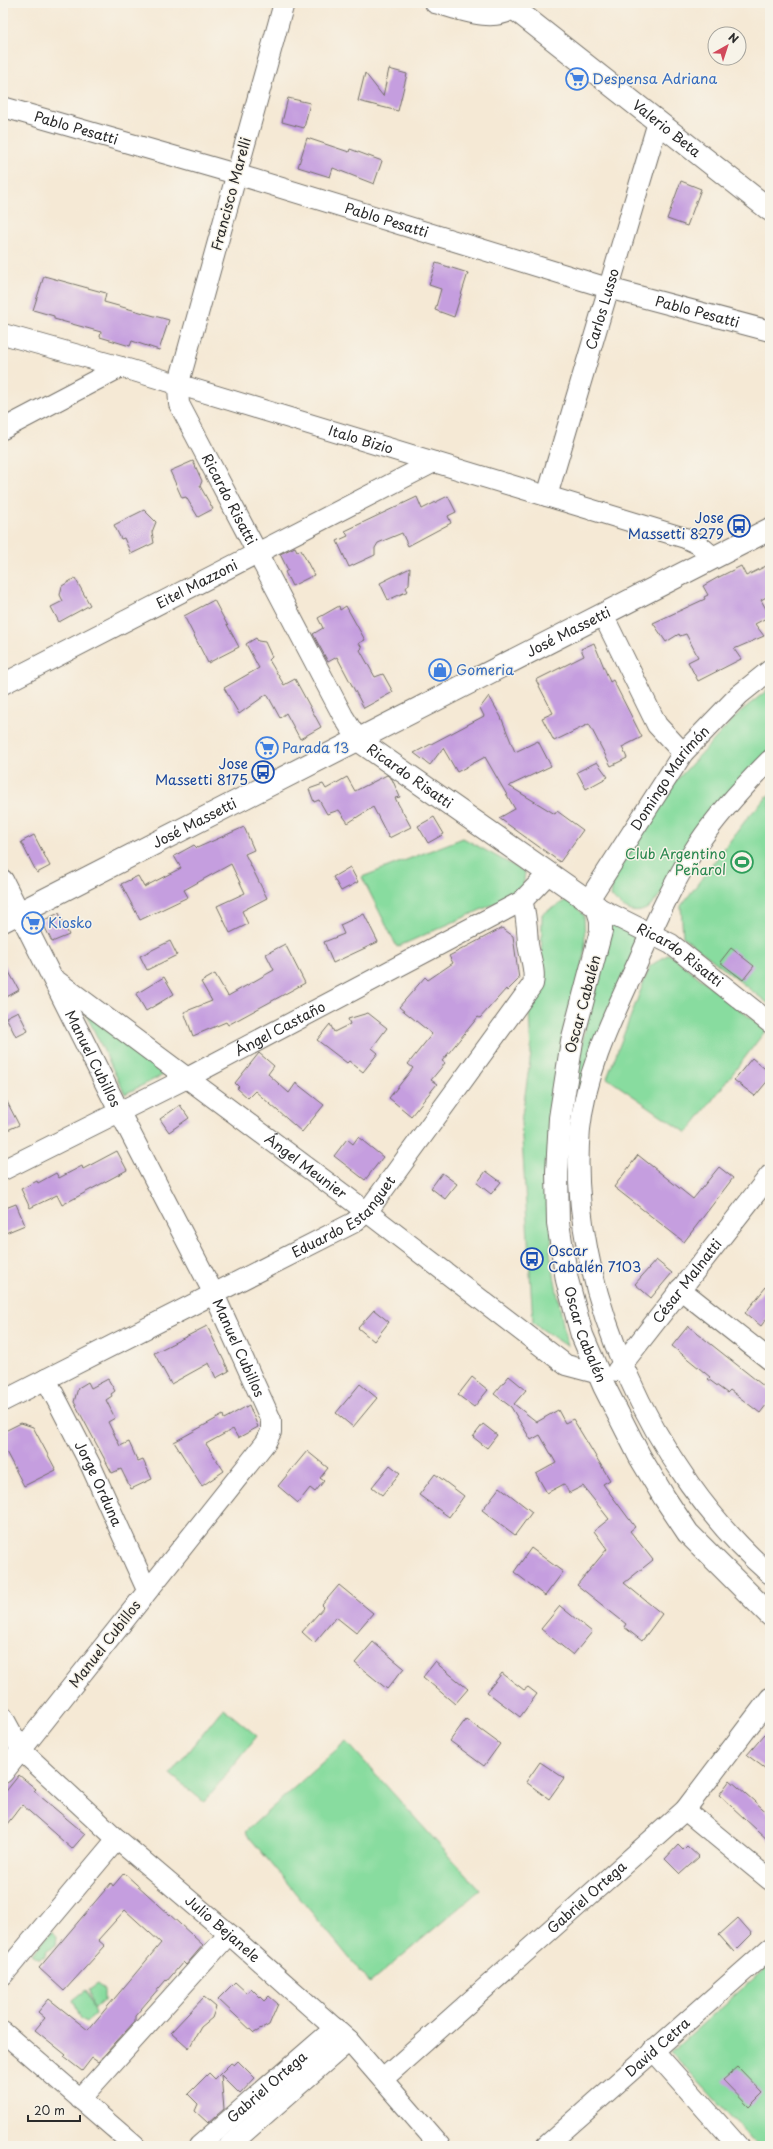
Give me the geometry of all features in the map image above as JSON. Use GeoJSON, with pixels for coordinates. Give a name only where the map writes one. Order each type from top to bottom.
{"type":"FeatureCollection","features":[{"type":"Feature","properties":{"kind":"main road","name":"Valerio Beta"},"geometry":{"type":"LineString","coordinates":[[513,5],[770,210]]}},
{"type":"Feature","properties":{"kind":"main road","name":"José Massetti"},"geometry":{"type":"LineString","coordinates":[[11,917],[770,529]]}},
{"type":"Feature","properties":{"kind":"main road","name":"Ricardo Risatti"},"geometry":{"type":"LineString","coordinates":[[358,740],[592,904]]}},
{"type":"Feature","properties":{"kind":"main road","name":"Oscar Cabalén"},"geometry":{"type":"LineString","coordinates":[[592,904],[601,920],[601,932],[566,1071],[560,1118],[557,1172],[558,1223],[567,1280],[582,1335],[602,1380],[640,1457],[688,1533],[770,1615]]}},
{"type":"Feature","properties":{"kind":"street","name":"Francisco Marelli"},"geometry":{"type":"LineString","coordinates":[[178,386],[284,3]]}},
{"type":"Feature","properties":{"kind":"street"},"geometry":{"type":"LineString","coordinates":[[435,3],[486,15],[499,15],[513,5]]}},
{"type":"Feature","properties":{"kind":"street","name":"Pablo Pesatti"},"geometry":{"type":"LineString","coordinates":[[3,107],[236,174],[608,288],[770,331]]}},
{"type":"Feature","properties":{"kind":"street","name":"Carlos Lusso"},"geometry":{"type":"LineString","coordinates":[[547,496],[658,122]]}},
{"type":"Feature","properties":{"kind":"street","name":"Italo Bizio"},"geometry":{"type":"LineString","coordinates":[[3,334],[121,367],[178,386],[685,538],[698,544],[713,557]]}},
{"type":"Feature","properties":{"kind":"street"},"geometry":{"type":"LineString","coordinates":[[3,429],[121,367]]}},
{"type":"Feature","properties":{"kind":"street","name":"Ricardo Risatti"},"geometry":{"type":"LineString","coordinates":[[178,386],[179,404],[343,716],[358,740]]}},
{"type":"Feature","properties":{"kind":"street","name":"Eitel Mazzoni"},"geometry":{"type":"LineString","coordinates":[[3,684],[434,462]]}},
{"type":"Feature","properties":{"kind":"street"},"geometry":{"type":"LineString","coordinates":[[603,615],[657,725],[683,753]]}},
{"type":"Feature","properties":{"kind":"street","name":"Domingo Marimón"},"geometry":{"type":"LineString","coordinates":[[592,904],[683,753],[724,710],[770,670]]}},
{"type":"Feature","properties":{"kind":"street"},"geometry":{"type":"LineString","coordinates":[[770,760],[718,817],[698,844],[671,890],[650,934],[597,1056],[580,1128],[579,1162],[581,1211],[589,1260],[604,1311],[624,1363],[646,1411],[664,1444],[700,1501],[729,1534],[770,1574]]}},
{"type":"Feature","properties":{"kind":"street","name":"Ángel Castaño"},"geometry":{"type":"LineString","coordinates":[[3,1170],[187,1078],[522,901],[548,874]]}},
{"type":"Feature","properties":{"kind":"street","name":"Manuel Cubillos"},"geometry":{"type":"LineString","coordinates":[[3,880],[11,917],[53,979],[119,1111],[214,1294],[271,1420],[271,1432],[266,1442],[3,1773]]}},
{"type":"Feature","properties":{"kind":"street","name":"Eduardo Estanguet"},"geometry":{"type":"LineString","coordinates":[[3,1401],[353,1223],[367,1212],[533,984],[535,975],[528,945],[527,916],[522,901]]}},
{"type":"Feature","properties":{"kind":"street","name":"Ricardo Risatti"},"geometry":{"type":"LineString","coordinates":[[592,904],[671,944],[770,1023]]}},
{"type":"Feature","properties":{"kind":"street","name":"Ángel Meunier"},"geometry":{"type":"LineString","coordinates":[[53,979],[367,1212],[566,1365],[602,1380]]}},
{"type":"Feature","properties":{"kind":"street","name":"César Malnatti"},"geometry":{"type":"LineString","coordinates":[[602,1380],[624,1363],[680,1289],[770,1176]]}},
{"type":"Feature","properties":{"kind":"street"},"geometry":{"type":"LineString","coordinates":[[680,1289],[770,1360]]}},
{"type":"Feature","properties":{"kind":"street","name":"Jorge Orduna"},"geometry":{"type":"LineString","coordinates":[[46,1379],[91,1466],[147,1590]]}},
{"type":"Feature","properties":{"kind":"street","name":"Gabriel Ortega"},"geometry":{"type":"LineString","coordinates":[[383,2079],[685,1810],[770,1698]]}},
{"type":"Feature","properties":{"kind":"street","name":"Julio Bejanele"},"geometry":{"type":"LineString","coordinates":[[3,1717],[21,1750],[117,1839],[229,1934],[342,2035],[383,2079],[440,2146]]}},
{"type":"Feature","properties":{"kind":"street"},"geometry":{"type":"LineString","coordinates":[[685,1810],[770,1880]]}},
{"type":"Feature","properties":{"kind":"street"},"geometry":{"type":"LineString","coordinates":[[3,1975],[117,1839]]}},
{"type":"Feature","properties":{"kind":"street"},"geometry":{"type":"LineString","coordinates":[[80,2099],[229,1934]]}},
{"type":"Feature","properties":{"kind":"street","name":"David Cetra"},"geometry":{"type":"LineString","coordinates":[[546,2146],[770,1948]]}},
{"type":"Feature","properties":{"kind":"street"},"geometry":{"type":"LineString","coordinates":[[3,2032],[135,2146]]}},
{"type":"Feature","properties":{"kind":"street","name":"Gabriel Ortega"},"geometry":{"type":"LineString","coordinates":[[199,2146],[342,2035]]}},
{"type":"Feature","properties":{"kind":"street","name":"Gabriel Ortega"},"geometry":{"type":"LineString","coordinates":[[229,2146],[342,2035]]}},
{"type":"Feature","properties":{"kind":"street"},"geometry":{"type":"LineString","coordinates":[[653,2050],[738,2146]]}},
{"type":"Feature","properties":{"kind":"green space"},"geometry":{"type":"Polygon","coordinates":[[[770,688],[770,753],[652,905],[646,909],[635,912],[625,908],[611,896],[614,877],[673,784],[740,712],[770,688]]]}},
{"type":"Feature","properties":{"kind":"green space","name":"Club Argentino Peñarol"},"geometry":{"type":"Polygon","coordinates":[[[770,794],[770,1005],[683,937],[681,906],[748,817],[770,794]]]}},
{"type":"Feature","properties":{"kind":"green space"},"geometry":{"type":"Polygon","coordinates":[[[463,838],[525,872],[523,889],[494,904],[397,947],[362,877],[463,838]]]}},
{"type":"Feature","properties":{"kind":"green space"},"geometry":{"type":"Polygon","coordinates":[[[568,899],[584,915],[585,944],[550,1253],[567,1346],[533,1323],[521,1122],[531,1054],[529,1010],[541,994],[542,914],[568,899]]]}},
{"type":"Feature","properties":{"kind":"green space"},"geometry":{"type":"Polygon","coordinates":[[[611,919],[638,940],[582,1100],[581,1220],[573,1220],[570,1159],[575,1092],[590,1004],[611,919]]]}},
{"type":"Feature","properties":{"kind":"green space"},"geometry":{"type":"Polygon","coordinates":[[[669,954],[766,1030],[687,1133],[607,1078],[650,966],[669,954]]]}},
{"type":"Feature","properties":{"kind":"green space"},"geometry":{"type":"Polygon","coordinates":[[[81,1004],[169,1072],[125,1094],[81,1004]]]}},
{"type":"Feature","properties":{"kind":"green space"},"geometry":{"type":"Polygon","coordinates":[[[223,1708],[257,1736],[204,1802],[170,1774],[223,1708]]]}},
{"type":"Feature","properties":{"kind":"green space"},"geometry":{"type":"Polygon","coordinates":[[[346,1741],[480,1890],[370,1983],[245,1832],[346,1741]]]}},
{"type":"Feature","properties":{"kind":"green space"},"geometry":{"type":"Polygon","coordinates":[[[52,1931],[57,1936],[56,1945],[47,1950],[44,1957],[40,1957],[40,1959],[32,1954],[52,1931]]]}},
{"type":"Feature","properties":{"kind":"green space"},"geometry":{"type":"Polygon","coordinates":[[[770,1964],[770,2146],[758,2146],[671,2052],[770,1964]]]}},
{"type":"Feature","properties":{"kind":"green space"},"geometry":{"type":"Polygon","coordinates":[[[98,1984],[104,1989],[104,2000],[93,2010],[89,1990],[98,1984]]]}},
{"type":"Feature","properties":{"kind":"green space"},"geometry":{"type":"Polygon","coordinates":[[[86,1990],[95,2015],[87,2022],[81,2019],[73,2000],[86,1990]]]}},
{"type":"Feature","properties":{"kind":"building"},"geometry":{"type":"Polygon","coordinates":[[[389,69],[407,74],[398,111],[358,101],[365,73],[383,96],[389,69]]]}},
{"type":"Feature","properties":{"kind":"building"},"geometry":{"type":"Polygon","coordinates":[[[288,98],[310,103],[304,128],[282,122],[288,98]]]}},
{"type":"Feature","properties":{"kind":"building"},"geometry":{"type":"Polygon","coordinates":[[[307,138],[349,152],[350,149],[382,161],[374,184],[333,168],[330,177],[298,167],[307,138]]]}},
{"type":"Feature","properties":{"kind":"building"},"geometry":{"type":"Polygon","coordinates":[[[681,181],[701,189],[687,226],[667,219],[681,181]]]}},
{"type":"Feature","properties":{"kind":"building"},"geometry":{"type":"Polygon","coordinates":[[[436,263],[468,273],[454,317],[435,310],[441,289],[429,285],[436,263]]]}},
{"type":"Feature","properties":{"kind":"building"},"geometry":{"type":"Polygon","coordinates":[[[44,276],[106,293],[104,302],[169,320],[159,350],[132,341],[130,346],[100,337],[101,332],[54,319],[54,316],[33,310],[44,276]]]}},
{"type":"Feature","properties":{"kind":"building"},"geometry":{"type":"Polygon","coordinates":[[[193,461],[202,481],[200,486],[213,509],[198,517],[186,497],[182,498],[170,471],[193,461]]]}},
{"type":"Feature","properties":{"kind":"building"},"geometry":{"type":"Polygon","coordinates":[[[448,496],[456,512],[448,516],[451,523],[408,546],[402,533],[378,543],[375,548],[375,555],[349,567],[337,541],[348,536],[345,531],[417,497],[422,509],[448,496]]]}},
{"type":"Feature","properties":{"kind":"building"},"geometry":{"type":"Polygon","coordinates":[[[144,510],[156,522],[152,532],[154,543],[131,554],[124,538],[121,539],[114,525],[144,510]]]}},
{"type":"Feature","properties":{"kind":"building"},"geometry":{"type":"Polygon","coordinates":[[[295,547],[297,551],[301,550],[314,575],[292,586],[285,572],[288,570],[280,554],[295,547]]]}},
{"type":"Feature","properties":{"kind":"building"},"geometry":{"type":"Polygon","coordinates":[[[770,564],[770,595],[761,600],[770,616],[755,624],[764,636],[734,649],[741,659],[698,681],[688,662],[698,657],[686,634],[680,636],[679,634],[666,642],[653,623],[705,599],[704,597],[708,595],[703,586],[717,578],[741,566],[746,576],[770,564]]]}},
{"type":"Feature","properties":{"kind":"building"},"geometry":{"type":"Polygon","coordinates":[[[410,568],[409,584],[406,588],[408,591],[388,600],[380,583],[410,568]]]}},
{"type":"Feature","properties":{"kind":"building"},"geometry":{"type":"Polygon","coordinates":[[[75,578],[90,605],[59,622],[51,607],[63,601],[60,595],[62,586],[75,578]]]}},
{"type":"Feature","properties":{"kind":"building"},"geometry":{"type":"Polygon","coordinates":[[[214,600],[239,647],[208,663],[184,616],[214,600]]]}},
{"type":"Feature","properties":{"kind":"building"},"geometry":{"type":"Polygon","coordinates":[[[339,606],[340,610],[346,606],[365,640],[359,643],[362,648],[360,650],[375,677],[383,674],[393,692],[364,708],[337,657],[328,662],[313,634],[323,628],[318,618],[339,606]]]}},
{"type":"Feature","properties":{"kind":"building"},"geometry":{"type":"Polygon","coordinates":[[[256,638],[258,641],[265,642],[272,657],[269,660],[284,685],[295,679],[321,727],[300,739],[286,713],[280,718],[267,694],[239,714],[224,688],[259,668],[246,644],[256,638]]]}},
{"type":"Feature","properties":{"kind":"building"},"geometry":{"type":"Polygon","coordinates":[[[594,643],[610,682],[613,680],[642,737],[622,747],[627,758],[611,766],[589,724],[554,741],[542,718],[553,713],[536,680],[584,656],[581,649],[594,643]]]}},
{"type":"Feature","properties":{"kind":"building"},"geometry":{"type":"Polygon","coordinates":[[[489,696],[501,717],[515,752],[538,741],[551,766],[509,786],[555,814],[557,811],[583,830],[560,862],[499,818],[515,809],[485,757],[457,772],[443,748],[430,765],[414,753],[484,716],[480,708],[489,696]]]}},
{"type":"Feature","properties":{"kind":"building"},"geometry":{"type":"Polygon","coordinates":[[[597,762],[608,777],[586,789],[577,772],[597,762]]]}},
{"type":"Feature","properties":{"kind":"building"},"geometry":{"type":"Polygon","coordinates":[[[387,775],[392,779],[400,797],[395,798],[411,827],[389,838],[373,807],[348,823],[339,810],[327,814],[319,800],[314,802],[309,789],[323,784],[326,789],[347,777],[355,791],[387,775]]]}},
{"type":"Feature","properties":{"kind":"building"},"geometry":{"type":"Polygon","coordinates":[[[434,817],[444,834],[428,843],[418,826],[434,817]]]}},
{"type":"Feature","properties":{"kind":"building"},"geometry":{"type":"Polygon","coordinates":[[[244,827],[254,850],[245,854],[267,898],[242,911],[248,924],[230,933],[217,906],[245,893],[231,864],[184,890],[188,897],[140,920],[121,884],[138,876],[144,887],[181,868],[174,856],[194,845],[197,848],[244,827]]]}},
{"type":"Feature","properties":{"kind":"building"},"geometry":{"type":"Polygon","coordinates":[[[34,835],[50,866],[37,873],[21,842],[34,835]]]}},
{"type":"Feature","properties":{"kind":"building"},"geometry":{"type":"Polygon","coordinates":[[[350,867],[358,882],[341,891],[333,877],[350,867]]]}},
{"type":"Feature","properties":{"kind":"building"},"geometry":{"type":"Polygon","coordinates":[[[59,913],[69,935],[52,942],[42,921],[59,913]]]}},
{"type":"Feature","properties":{"kind":"building"},"geometry":{"type":"Polygon","coordinates":[[[364,914],[378,942],[333,963],[324,942],[344,934],[340,925],[364,914]]]}},
{"type":"Feature","properties":{"kind":"building"},"geometry":{"type":"Polygon","coordinates":[[[502,928],[513,936],[519,979],[507,991],[506,989],[480,1018],[478,1017],[442,1061],[445,1063],[431,1080],[437,1084],[411,1116],[389,1098],[413,1068],[408,1064],[432,1034],[399,1007],[425,977],[428,980],[453,963],[449,956],[502,928]]]}},
{"type":"Feature","properties":{"kind":"building"},"geometry":{"type":"Polygon","coordinates":[[[170,941],[177,955],[147,970],[140,956],[170,941]]]}},
{"type":"Feature","properties":{"kind":"building"},"geometry":{"type":"Polygon","coordinates":[[[285,944],[305,983],[228,1025],[226,1022],[193,1036],[184,1012],[212,1001],[201,982],[215,974],[228,996],[274,970],[266,954],[285,944]]]}},
{"type":"Feature","properties":{"kind":"building"},"geometry":{"type":"Polygon","coordinates":[[[731,948],[754,966],[743,980],[720,962],[731,948]]]}},
{"type":"Feature","properties":{"kind":"building"},"geometry":{"type":"Polygon","coordinates":[[[3,961],[19,990],[3,999],[3,961]]]}},
{"type":"Feature","properties":{"kind":"building"},"geometry":{"type":"Polygon","coordinates":[[[164,977],[174,994],[146,1011],[136,994],[164,977]]]}},
{"type":"Feature","properties":{"kind":"building"},"geometry":{"type":"Polygon","coordinates":[[[18,1011],[28,1031],[16,1037],[6,1017],[18,1011]]]}},
{"type":"Feature","properties":{"kind":"building"},"geometry":{"type":"Polygon","coordinates":[[[368,1013],[387,1028],[372,1048],[378,1053],[363,1072],[349,1061],[347,1063],[317,1040],[330,1024],[334,1032],[350,1024],[348,1019],[368,1013]]]}},
{"type":"Feature","properties":{"kind":"building"},"geometry":{"type":"Polygon","coordinates":[[[259,1053],[274,1066],[268,1074],[289,1093],[296,1083],[324,1105],[302,1132],[255,1091],[248,1098],[237,1088],[239,1087],[235,1083],[259,1053]]]}},
{"type":"Feature","properties":{"kind":"building"},"geometry":{"type":"Polygon","coordinates":[[[752,1058],[770,1073],[770,1078],[755,1096],[734,1080],[752,1058]]]}},
{"type":"Feature","properties":{"kind":"building"},"geometry":{"type":"Polygon","coordinates":[[[3,1094],[19,1125],[3,1132],[3,1094]]]}},
{"type":"Feature","properties":{"kind":"building"},"geometry":{"type":"Polygon","coordinates":[[[180,1105],[189,1118],[169,1132],[160,1119],[180,1105]]]}},
{"type":"Feature","properties":{"kind":"building"},"geometry":{"type":"Polygon","coordinates":[[[358,1137],[383,1157],[365,1180],[334,1156],[347,1139],[353,1144],[358,1137]]]}},
{"type":"Feature","properties":{"kind":"building"},"geometry":{"type":"Polygon","coordinates":[[[117,1151],[127,1170],[62,1205],[57,1195],[30,1208],[21,1189],[37,1181],[38,1183],[56,1173],[59,1178],[82,1166],[83,1169],[117,1151]]]}},
{"type":"Feature","properties":{"kind":"building"},"geometry":{"type":"Polygon","coordinates":[[[638,1155],[693,1199],[719,1167],[733,1178],[684,1242],[614,1187],[638,1155]]]}},
{"type":"Feature","properties":{"kind":"building"},"geometry":{"type":"Polygon","coordinates":[[[486,1171],[501,1182],[491,1194],[477,1183],[486,1171]]]}},
{"type":"Feature","properties":{"kind":"building"},"geometry":{"type":"Polygon","coordinates":[[[442,1173],[457,1184],[445,1199],[431,1188],[442,1173]]]}},
{"type":"Feature","properties":{"kind":"building"},"geometry":{"type":"Polygon","coordinates":[[[16,1204],[25,1225],[3,1234],[3,1209],[16,1204]]]}},
{"type":"Feature","properties":{"kind":"building"},"geometry":{"type":"Polygon","coordinates":[[[656,1260],[672,1273],[651,1298],[635,1284],[656,1260]]]}},
{"type":"Feature","properties":{"kind":"building"},"geometry":{"type":"Polygon","coordinates":[[[770,1282],[770,1314],[761,1326],[745,1313],[770,1282]]]}},
{"type":"Feature","properties":{"kind":"building"},"geometry":{"type":"Polygon","coordinates":[[[374,1310],[389,1322],[374,1341],[358,1328],[374,1310]]]}},
{"type":"Feature","properties":{"kind":"building"},"geometry":{"type":"Polygon","coordinates":[[[207,1326],[229,1371],[216,1378],[209,1363],[171,1384],[154,1353],[207,1326]]]}},
{"type":"Feature","properties":{"kind":"building"},"geometry":{"type":"Polygon","coordinates":[[[688,1326],[770,1391],[770,1400],[760,1413],[730,1390],[727,1393],[708,1379],[710,1377],[672,1346],[688,1326]]]}},
{"type":"Feature","properties":{"kind":"building"},"geometry":{"type":"Polygon","coordinates":[[[509,1376],[526,1390],[514,1404],[537,1422],[558,1410],[565,1423],[573,1419],[610,1480],[603,1484],[635,1527],[630,1531],[653,1560],[624,1583],[662,1614],[642,1641],[624,1627],[626,1624],[577,1585],[607,1549],[594,1531],[609,1519],[583,1486],[569,1493],[564,1484],[547,1493],[536,1474],[556,1463],[540,1435],[531,1440],[511,1407],[494,1394],[509,1376]]]}},
{"type":"Feature","properties":{"kind":"building"},"geometry":{"type":"Polygon","coordinates":[[[472,1377],[488,1390],[474,1407],[458,1395],[472,1377]]]}},
{"type":"Feature","properties":{"kind":"building"},"geometry":{"type":"Polygon","coordinates":[[[108,1379],[115,1391],[111,1394],[112,1396],[106,1400],[115,1418],[108,1422],[120,1446],[129,1442],[138,1462],[143,1460],[152,1479],[131,1489],[121,1469],[112,1473],[74,1402],[78,1388],[88,1382],[91,1388],[108,1379]]]}},
{"type":"Feature","properties":{"kind":"building"},"geometry":{"type":"Polygon","coordinates":[[[360,1384],[377,1398],[353,1427],[336,1413],[360,1384]]]}},
{"type":"Feature","properties":{"kind":"building"},"geometry":{"type":"Polygon","coordinates":[[[249,1405],[258,1427],[238,1438],[233,1429],[206,1444],[224,1471],[202,1486],[174,1442],[223,1415],[224,1419],[249,1405]]]}},
{"type":"Feature","properties":{"kind":"building"},"geometry":{"type":"Polygon","coordinates":[[[21,1423],[33,1427],[56,1470],[24,1486],[3,1446],[3,1432],[21,1423]]]}},
{"type":"Feature","properties":{"kind":"building"},"geometry":{"type":"Polygon","coordinates":[[[483,1424],[497,1435],[487,1448],[473,1437],[483,1424]]]}},
{"type":"Feature","properties":{"kind":"building"},"geometry":{"type":"Polygon","coordinates":[[[307,1451],[328,1468],[320,1478],[324,1481],[315,1492],[310,1488],[298,1503],[278,1486],[307,1451]]]}},
{"type":"Feature","properties":{"kind":"building"},"geometry":{"type":"Polygon","coordinates":[[[390,1465],[400,1473],[382,1495],[372,1487],[390,1465]]]}},
{"type":"Feature","properties":{"kind":"building"},"geometry":{"type":"Polygon","coordinates":[[[435,1474],[464,1496],[449,1517],[419,1495],[435,1474]]]}},
{"type":"Feature","properties":{"kind":"building"},"geometry":{"type":"Polygon","coordinates":[[[500,1487],[532,1512],[515,1535],[482,1510],[500,1487]]]}},
{"type":"Feature","properties":{"kind":"building"},"geometry":{"type":"Polygon","coordinates":[[[531,1548],[563,1572],[545,1596],[514,1572],[531,1548]]]}},
{"type":"Feature","properties":{"kind":"building"},"geometry":{"type":"Polygon","coordinates":[[[339,1585],[373,1613],[356,1633],[336,1617],[314,1643],[302,1632],[324,1607],[322,1605],[339,1585]]]}},
{"type":"Feature","properties":{"kind":"building"},"geometry":{"type":"Polygon","coordinates":[[[560,1606],[592,1632],[573,1655],[541,1629],[560,1606]]]}},
{"type":"Feature","properties":{"kind":"building"},"geometry":{"type":"Polygon","coordinates":[[[373,1642],[404,1668],[387,1689],[355,1663],[373,1642]]]}},
{"type":"Feature","properties":{"kind":"building"},"geometry":{"type":"Polygon","coordinates":[[[435,1662],[468,1689],[455,1704],[423,1677],[435,1662]]]}},
{"type":"Feature","properties":{"kind":"building"},"geometry":{"type":"Polygon","coordinates":[[[502,1673],[524,1690],[528,1687],[537,1694],[520,1717],[487,1692],[502,1673]]]}},
{"type":"Feature","properties":{"kind":"building"},"geometry":{"type":"Polygon","coordinates":[[[466,1719],[500,1744],[484,1766],[450,1741],[466,1719]]]}},
{"type":"Feature","properties":{"kind":"building"},"geometry":{"type":"Polygon","coordinates":[[[770,1728],[770,1772],[747,1755],[770,1728]]]}},
{"type":"Feature","properties":{"kind":"building"},"geometry":{"type":"Polygon","coordinates":[[[540,1762],[564,1778],[549,1799],[526,1782],[540,1762]]]}},
{"type":"Feature","properties":{"kind":"building"},"geometry":{"type":"Polygon","coordinates":[[[19,1775],[36,1789],[34,1791],[85,1834],[72,1849],[22,1805],[3,1829],[3,1795],[19,1775]]]}},
{"type":"Feature","properties":{"kind":"building"},"geometry":{"type":"Polygon","coordinates":[[[730,1780],[770,1815],[770,1842],[719,1795],[730,1780]]]}},
{"type":"Feature","properties":{"kind":"building"},"geometry":{"type":"Polygon","coordinates":[[[678,1845],[683,1850],[687,1846],[699,1857],[680,1874],[665,1859],[678,1845]]]}},
{"type":"Feature","properties":{"kind":"building"},"geometry":{"type":"Polygon","coordinates":[[[124,1873],[203,1945],[186,1965],[183,1962],[167,1981],[166,1980],[135,2016],[135,2021],[98,2062],[92,2058],[82,2071],[64,2057],[66,2055],[35,2030],[45,2018],[38,2012],[49,1999],[88,2030],[161,1943],[125,1910],[98,1940],[105,1946],[64,1991],[39,1968],[111,1883],[113,1886],[124,1873]]]}},
{"type":"Feature","properties":{"kind":"building"},"geometry":{"type":"Polygon","coordinates":[[[738,1918],[752,1934],[734,1952],[719,1935],[738,1918]]]}},
{"type":"Feature","properties":{"kind":"building"},"geometry":{"type":"Polygon","coordinates":[[[235,1982],[247,1993],[251,1988],[264,2001],[269,1996],[278,2004],[269,2025],[254,2033],[218,1999],[235,1982]]]}},
{"type":"Feature","properties":{"kind":"building"},"geometry":{"type":"Polygon","coordinates":[[[204,1997],[216,2007],[212,2018],[201,2027],[189,2048],[171,2032],[204,1997]]]}},
{"type":"Feature","properties":{"kind":"building"},"geometry":{"type":"Polygon","coordinates":[[[238,2061],[255,2078],[240,2094],[221,2075],[224,2109],[208,2123],[195,2111],[198,2104],[188,2094],[209,2073],[215,2079],[231,2063],[234,2065],[238,2061]]]}},
{"type":"Feature","properties":{"kind":"building"},"geometry":{"type":"Polygon","coordinates":[[[738,2067],[763,2093],[749,2107],[723,2080],[738,2067]]]}},
{"type":"Feature","properties":{"kind":"place","name":"Despensa Adriana"},"geometry":{"type":"Point","coordinates":[577,79]}},
{"type":"Feature","properties":{"kind":"place","name":"Jose Massetti 8279"},"geometry":{"type":"Point","coordinates":[739,526]}},
{"type":"Feature","properties":{"kind":"place","name":"Gomeria"},"geometry":{"type":"Point","coordinates":[440,670]}},
{"type":"Feature","properties":{"kind":"place","name":"Parada 13"},"geometry":{"type":"Point","coordinates":[267,748]}},
{"type":"Feature","properties":{"kind":"place","name":"Jose Massetti 8175"},"geometry":{"type":"Point","coordinates":[263,772]}},
{"type":"Feature","properties":{"kind":"place","name":"Club Argentino Peñarol"},"geometry":{"type":"Point","coordinates":[742,862]}},
{"type":"Feature","properties":{"kind":"place","name":"Kiosko"},"geometry":{"type":"Point","coordinates":[33,923]}},
{"type":"Feature","properties":{"kind":"place","name":"Oscar Cabalén 7103"},"geometry":{"type":"Point","coordinates":[532,1259]}}]}
